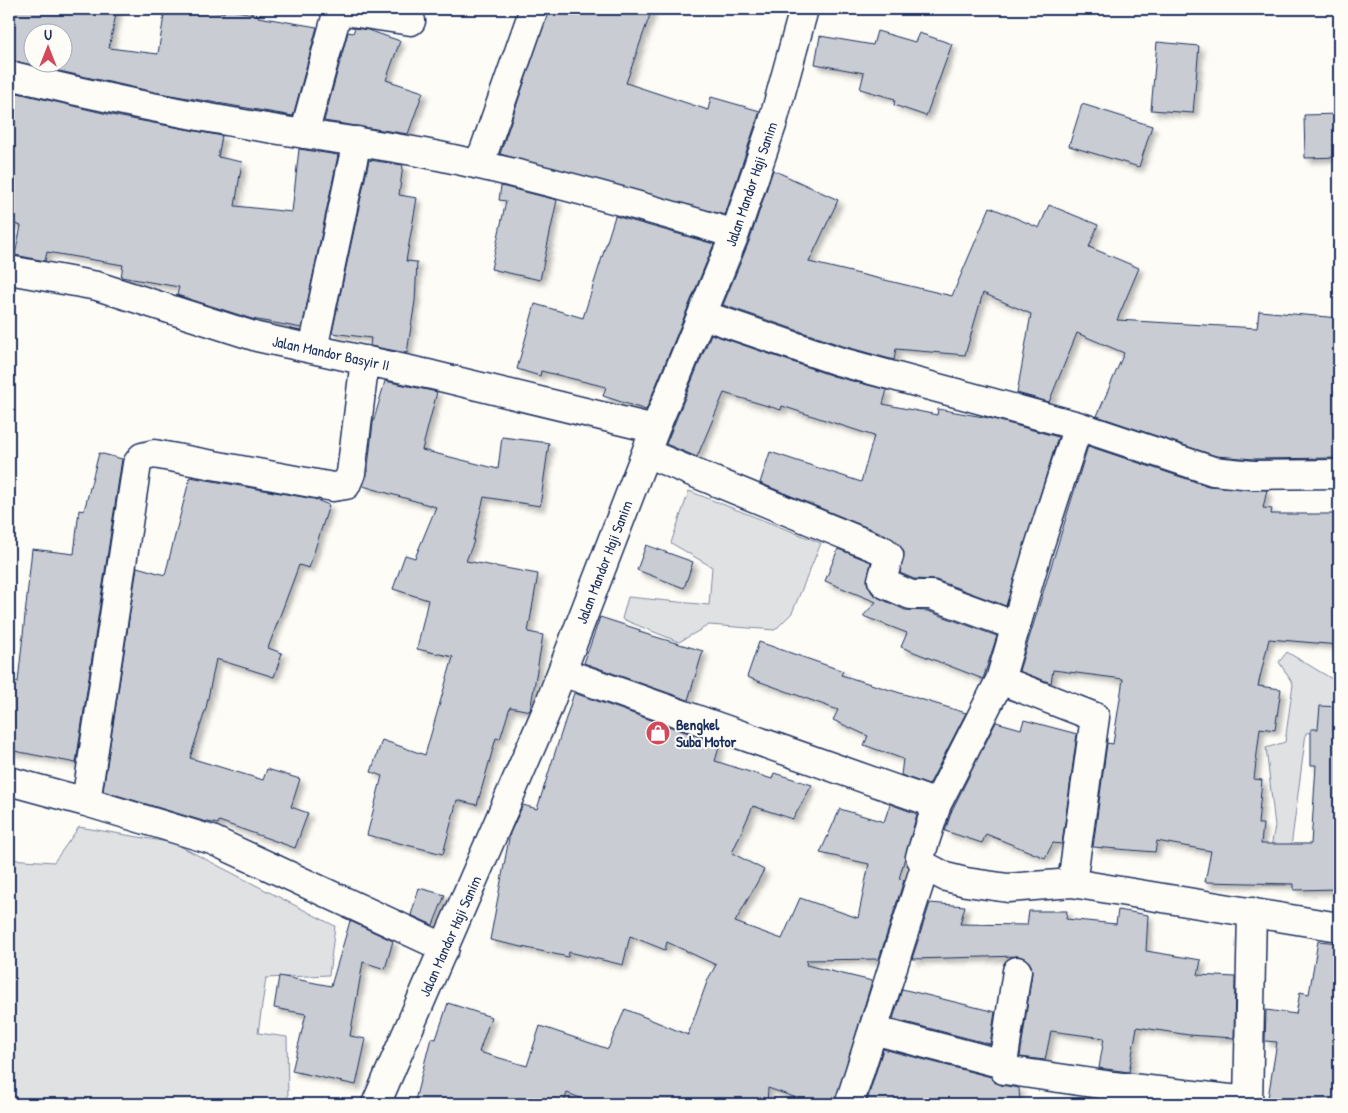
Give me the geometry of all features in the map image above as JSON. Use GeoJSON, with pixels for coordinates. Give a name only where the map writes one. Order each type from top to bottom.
{"type":"FeatureCollection","features":[{"type":"Feature","properties":{"kind":"street"},"geometry":{"type":"LineString","coordinates":[[304,134],[336,9],[411,21]]}},
{"type":"Feature","properties":{"kind":"street"},"geometry":{"type":"LineString","coordinates":[[476,164],[484,152],[534,9]]}},
{"type":"Feature","properties":{"kind":"street","name":"Jalan Mandor Haji Sanim"},"geometry":{"type":"LineString","coordinates":[[376,1104],[445,948],[562,672],[651,440],[735,234],[772,125],[804,9]]}},
{"type":"Feature","properties":{"kind":"street"},"geometry":{"type":"LineString","coordinates":[[9,75],[146,106],[304,134],[357,141],[476,164],[626,202],[735,234]]}},
{"type":"Feature","properties":{"kind":"street"},"geometry":{"type":"LineString","coordinates":[[313,349],[357,141]]}},
{"type":"Feature","properties":{"kind":"street","name":"Jalan Mandor Basyir II"},"geometry":{"type":"LineString","coordinates":[[9,270],[97,286],[257,337],[365,360],[651,440],[884,552],[889,556],[882,580],[885,584],[911,595],[931,595],[1016,626]]}},
{"type":"Feature","properties":{"kind":"street"},"geometry":{"type":"LineString","coordinates":[[703,315],[838,361],[1078,426],[1213,471],[1253,476],[1339,474]]}},
{"type":"Feature","properties":{"kind":"street"},"geometry":{"type":"LineString","coordinates":[[86,802],[137,464],[142,457],[154,454],[333,487],[346,485],[351,473],[365,360]]}},
{"type":"Feature","properties":{"kind":"street"},"geometry":{"type":"LineString","coordinates":[[1078,426],[1038,547],[1000,680],[938,804],[920,857],[925,866],[952,878],[1008,888],[1072,883],[1339,927]]}},
{"type":"Feature","properties":{"kind":"street"},"geometry":{"type":"LineString","coordinates":[[562,672],[938,804]]}},
{"type":"Feature","properties":{"kind":"street"},"geometry":{"type":"LineString","coordinates":[[1000,680],[1095,717],[1072,883]]}},
{"type":"Feature","properties":{"kind":"street"},"geometry":{"type":"LineString","coordinates":[[9,782],[86,802],[212,840],[445,948]]}},
{"type":"Feature","properties":{"kind":"street"},"geometry":{"type":"LineString","coordinates":[[850,1102],[925,866]]}},
{"type":"Feature","properties":{"kind":"street"},"geometry":{"type":"LineString","coordinates":[[1017,971],[1003,1064],[1004,1070],[1113,1086],[1248,1102],[1252,912]]}},
{"type":"Feature","properties":{"kind":"street"},"geometry":{"type":"LineString","coordinates":[[873,1030],[1003,1064]]}},
{"type":"Feature","properties":{"kind":"shaded area"},"geometry":{"type":"Polygon","coordinates":[[[689,491],[821,543],[792,613],[775,630],[709,625],[679,642],[622,619],[628,597],[709,605],[712,567],[671,543],[689,491]]]}},
{"type":"Feature","properties":{"kind":"shaded area"},"geometry":{"type":"Polygon","coordinates":[[[1287,652],[1339,683],[1339,730],[1306,733],[1286,885],[1264,885],[1275,826],[1266,748],[1285,742],[1293,684],[1279,662],[1287,652]]]}},
{"type":"Feature","properties":{"kind":"shaded area"},"geometry":{"type":"Polygon","coordinates":[[[79,827],[174,843],[335,926],[329,975],[266,978],[258,1033],[287,1037],[288,1099],[303,1104],[9,1104],[9,859],[54,862],[79,827]]]}},
{"type":"Feature","properties":{"kind":"building"},"geometry":{"type":"Polygon","coordinates":[[[9,9],[117,9],[109,48],[158,54],[165,9],[195,9],[224,13],[225,9],[259,15],[258,17],[317,27],[293,116],[159,93],[64,72],[72,72],[72,22],[22,22],[22,63],[9,60],[9,9]]]}},
{"type":"Feature","properties":{"kind":"building"},"geometry":{"type":"Polygon","coordinates":[[[549,9],[652,9],[626,83],[708,110],[711,97],[760,111],[725,215],[500,154],[549,9]]]}},
{"type":"Feature","properties":{"kind":"building"},"geometry":{"type":"Polygon","coordinates":[[[355,28],[368,30],[400,41],[386,80],[423,92],[408,134],[324,121],[348,32],[353,33],[355,28]]]}},
{"type":"Feature","properties":{"kind":"building"},"geometry":{"type":"Polygon","coordinates":[[[877,31],[915,42],[919,33],[952,44],[926,116],[894,105],[895,99],[860,89],[864,73],[815,64],[820,36],[873,45],[877,31]]]}},
{"type":"Feature","properties":{"kind":"building"},"geometry":{"type":"Polygon","coordinates":[[[1157,42],[1199,46],[1193,113],[1151,110],[1157,42]]]}},
{"type":"Feature","properties":{"kind":"building"},"geometry":{"type":"Polygon","coordinates":[[[9,91],[116,116],[222,136],[218,157],[242,162],[235,206],[292,212],[299,149],[338,155],[302,328],[252,319],[177,295],[179,287],[121,277],[123,265],[47,252],[45,261],[15,255],[21,226],[9,222],[9,91]]]}},
{"type":"Feature","properties":{"kind":"building"},"geometry":{"type":"Polygon","coordinates":[[[1082,104],[1152,126],[1139,167],[1069,146],[1082,104]]]}},
{"type":"Feature","properties":{"kind":"building"},"geometry":{"type":"Polygon","coordinates":[[[1339,114],[1339,157],[1305,158],[1304,115],[1339,114]]]}},
{"type":"Feature","properties":{"kind":"building"},"geometry":{"type":"Polygon","coordinates":[[[369,160],[403,165],[399,195],[417,198],[406,261],[417,262],[415,301],[407,353],[370,346],[371,338],[332,333],[369,160]]]}},
{"type":"Feature","properties":{"kind":"building"},"geometry":{"type":"Polygon","coordinates":[[[773,170],[838,200],[809,262],[952,296],[990,207],[1039,228],[1049,205],[1098,225],[1089,247],[1139,268],[1117,320],[1257,328],[1259,311],[1339,318],[1339,458],[1254,459],[1216,456],[1097,416],[1124,353],[1077,333],[1049,402],[1017,393],[1031,314],[983,293],[965,355],[896,349],[894,360],[843,346],[723,305],[750,239],[773,170]]]}},
{"type":"Feature","properties":{"kind":"building"},"geometry":{"type":"Polygon","coordinates":[[[501,186],[557,200],[540,280],[491,269],[506,201],[499,200],[501,186]]]}},
{"type":"Feature","properties":{"kind":"building"},"geometry":{"type":"Polygon","coordinates":[[[615,216],[714,244],[646,410],[603,396],[606,387],[541,371],[540,376],[517,369],[535,304],[583,318],[615,216]]]}},
{"type":"Feature","properties":{"kind":"building"},"geometry":{"type":"Polygon","coordinates":[[[711,334],[833,376],[887,390],[883,404],[937,415],[938,409],[989,418],[1058,437],[1006,606],[936,580],[914,579],[900,573],[904,552],[890,537],[760,483],[770,452],[861,482],[874,436],[782,406],[781,410],[724,393],[697,457],[666,444],[711,334]]]}},
{"type":"Feature","properties":{"kind":"building"},"geometry":{"type":"Polygon","coordinates":[[[385,381],[437,392],[422,450],[498,469],[502,437],[549,443],[540,506],[484,497],[474,541],[466,561],[538,574],[528,632],[543,635],[530,711],[510,707],[500,739],[496,738],[477,805],[457,800],[443,854],[367,835],[382,776],[371,772],[382,740],[425,755],[453,657],[417,649],[428,600],[393,589],[405,555],[415,558],[436,507],[363,486],[367,475],[373,423],[385,381]]]}},
{"type":"Feature","properties":{"kind":"building"},"geometry":{"type":"Polygon","coordinates":[[[1088,446],[1208,486],[1267,490],[1263,508],[1272,509],[1271,514],[1339,514],[1339,645],[1269,639],[1258,686],[1281,689],[1275,730],[1260,728],[1254,779],[1262,780],[1258,824],[1263,824],[1261,844],[1311,844],[1316,765],[1311,765],[1311,729],[1318,729],[1320,706],[1339,707],[1339,889],[1294,890],[1294,884],[1205,882],[1211,851],[1157,841],[1155,852],[1093,847],[1107,743],[1113,744],[1123,679],[1053,670],[1051,683],[1019,671],[1088,446]]]}},
{"type":"Feature","properties":{"kind":"building"},"geometry":{"type":"Polygon","coordinates":[[[99,453],[122,459],[76,763],[9,750],[9,680],[18,682],[32,549],[74,554],[79,510],[84,511],[99,453]]]}},
{"type":"Feature","properties":{"kind":"building"},"geometry":{"type":"Polygon","coordinates":[[[190,477],[314,499],[329,505],[309,568],[299,565],[268,648],[282,653],[274,677],[216,659],[206,708],[190,758],[263,780],[267,769],[300,779],[291,807],[308,813],[295,848],[219,821],[218,824],[203,821],[103,791],[137,567],[165,575],[190,477]]]}},
{"type":"Feature","properties":{"kind":"building"},"geometry":{"type":"Polygon","coordinates":[[[646,545],[693,562],[684,588],[637,570],[646,545]]]}},
{"type":"Feature","properties":{"kind":"building"},"geometry":{"type":"Polygon","coordinates":[[[838,549],[871,562],[867,583],[872,593],[879,598],[905,610],[928,611],[997,636],[983,679],[901,647],[907,633],[863,616],[876,602],[825,581],[838,549]]]}},
{"type":"Feature","properties":{"kind":"building"},"geometry":{"type":"Polygon","coordinates":[[[600,617],[640,630],[639,632],[703,651],[688,700],[584,663],[600,617]]]}},
{"type":"Feature","properties":{"kind":"building"},"geometry":{"type":"Polygon","coordinates":[[[759,642],[843,671],[841,675],[966,713],[929,785],[901,775],[903,759],[864,745],[868,736],[833,720],[838,710],[747,677],[759,642]]]}},
{"type":"Feature","properties":{"kind":"building"},"geometry":{"type":"Polygon","coordinates":[[[574,693],[720,744],[715,761],[772,779],[774,773],[812,785],[793,819],[753,806],[732,853],[764,870],[735,922],[782,939],[800,898],[858,918],[869,864],[820,853],[840,809],[884,822],[890,804],[917,814],[899,879],[904,880],[879,959],[807,960],[806,965],[872,981],[835,1104],[814,1104],[768,1088],[767,1104],[597,1104],[567,1093],[563,1104],[414,1104],[431,1038],[436,1039],[448,1003],[491,1017],[479,1052],[527,1066],[540,1026],[608,1049],[625,1009],[688,1035],[708,979],[716,965],[667,942],[665,950],[630,936],[623,965],[569,952],[568,957],[490,940],[510,833],[523,805],[537,809],[574,693]]]}},
{"type":"Feature","properties":{"kind":"building"},"geometry":{"type":"Polygon","coordinates":[[[1024,720],[1077,734],[1062,844],[1053,843],[1045,858],[986,834],[982,843],[945,831],[952,810],[996,722],[1021,729],[1024,720]]]}},
{"type":"Feature","properties":{"kind":"building"},"geometry":{"type":"Polygon","coordinates":[[[419,888],[445,895],[433,925],[411,915],[419,888]]]}},
{"type":"Feature","properties":{"kind":"building"},"geometry":{"type":"Polygon","coordinates":[[[930,903],[965,906],[960,924],[1027,925],[1029,911],[1067,911],[1066,919],[1116,924],[1118,910],[1148,915],[1146,951],[1201,960],[1198,975],[1235,977],[1234,1038],[1189,1035],[1137,1027],[1129,1072],[1099,1068],[1104,1038],[1051,1031],[1045,1060],[1020,1057],[1032,973],[1031,965],[1026,959],[1019,956],[912,959],[930,903]]]}},
{"type":"Feature","properties":{"kind":"building"},"geometry":{"type":"Polygon","coordinates":[[[350,921],[393,941],[385,969],[363,962],[350,1036],[366,1039],[356,1085],[292,1071],[306,1014],[274,1008],[279,976],[331,986],[350,921]]]}},
{"type":"Feature","properties":{"kind":"building"},"geometry":{"type":"Polygon","coordinates":[[[1318,941],[1339,943],[1339,1104],[1267,1104],[1277,1042],[1265,1041],[1266,1010],[1296,1014],[1300,992],[1309,994],[1318,941]]]}},
{"type":"Feature","properties":{"kind":"building"},"geometry":{"type":"Polygon","coordinates":[[[902,989],[995,1012],[990,1044],[893,1019],[902,989]]]}},
{"type":"Feature","properties":{"kind":"building"},"geometry":{"type":"Polygon","coordinates":[[[883,1049],[991,1077],[994,1082],[1001,1085],[1019,1088],[1020,1104],[866,1104],[883,1049]]]}},
{"type":"Feature","properties":{"kind":"building"},"geometry":{"type":"Polygon","coordinates":[[[1094,1099],[1111,1101],[1124,1103],[1093,1104],[1094,1099]]]}},
{"type":"Feature","properties":{"kind":"place","name":"Bengkel Suba Motor"},"geometry":{"type":"Point","coordinates":[658,733]}}]}
